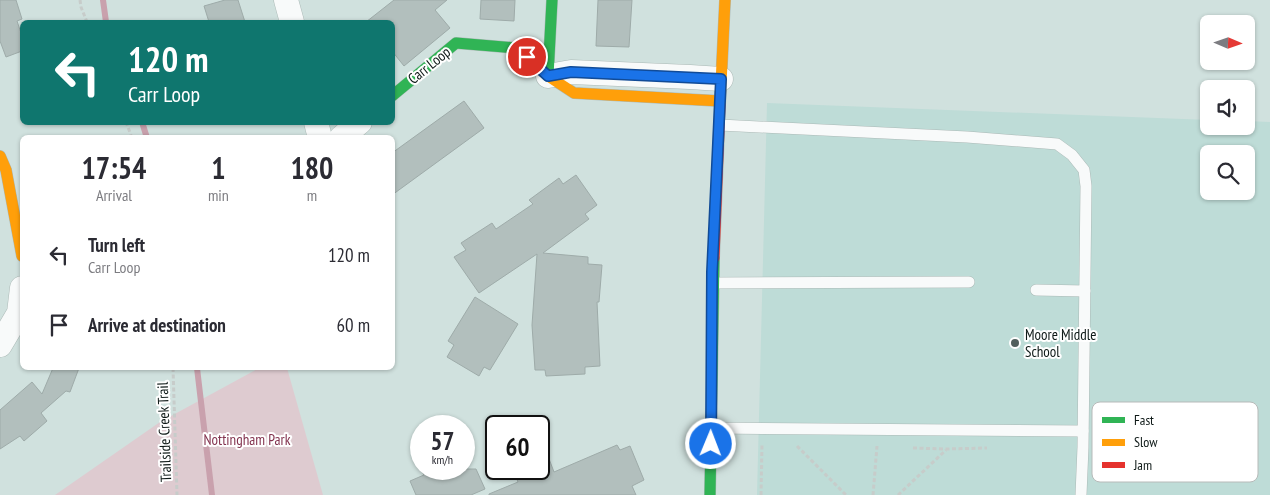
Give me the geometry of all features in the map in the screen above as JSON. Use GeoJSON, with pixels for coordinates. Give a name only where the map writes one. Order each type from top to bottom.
{"type":"FeatureCollection","features":[{"type":"Feature","properties":{"kind":"main road"},"geometry":{"type":"LineString","coordinates":[[548,76],[552,0]]}},
{"type":"Feature","properties":{"kind":"main road"},"geometry":{"type":"LineString","coordinates":[[710,495],[712,283],[725,0]]}},
{"type":"Feature","properties":{"kind":"main road","name":"Carr Loop"},"geometry":{"type":"LineString","coordinates":[[395,94],[456,43],[516,48],[548,76]]}},
{"type":"Feature","properties":{"kind":"main road"},"geometry":{"type":"LineString","coordinates":[[0,156],[6,170],[20,245]]}},
{"type":"Feature","properties":{"kind":"street"},"geometry":{"type":"LineString","coordinates":[[286,0],[291,20]]}},
{"type":"Feature","properties":{"kind":"street"},"geometry":{"type":"LineString","coordinates":[[548,76],[571,72],[720,90]]}},
{"type":"Feature","properties":{"kind":"street"},"geometry":{"type":"LineString","coordinates":[[345,135],[356,125]]}},
{"type":"Feature","properties":{"kind":"street"},"geometry":{"type":"LineString","coordinates":[[0,345],[19,313],[20,305]]}},
{"type":"Feature","properties":{"kind":"lane"},"geometry":{"type":"LineString","coordinates":[[719,125],[968,137],[1057,144],[1072,155],[1084,170],[1086,186],[1081,495]]}},
{"type":"Feature","properties":{"kind":"lane"},"geometry":{"type":"LineString","coordinates":[[712,283],[970,282]]}},
{"type":"Feature","properties":{"kind":"lane"},"geometry":{"type":"LineString","coordinates":[[1036,290],[1085,291]]}},
{"type":"Feature","properties":{"kind":"lane"},"geometry":{"type":"LineString","coordinates":[[711,428],[1083,431]]}},
{"type":"Feature","properties":{"kind":"path"},"geometry":{"type":"LineString","coordinates":[[80,0],[86,20]]}},
{"type":"Feature","properties":{"kind":"path","name":"Trailside Creek Trail"},"geometry":{"type":"LineString","coordinates":[[173,370],[177,495]]}},
{"type":"Feature","properties":{"kind":"path"},"geometry":{"type":"LineString","coordinates":[[804,443],[794,443],[846,495]]}},
{"type":"Feature","properties":{"kind":"path"},"geometry":{"type":"LineString","coordinates":[[760,495],[762,444],[770,444]]}},
{"type":"Feature","properties":{"kind":"path"},"geometry":{"type":"LineString","coordinates":[[873,495],[877,446]]}},
{"type":"Feature","properties":{"kind":"path"},"geometry":{"type":"LineString","coordinates":[[907,448],[995,448]]}},
{"type":"Feature","properties":{"kind":"path"},"geometry":{"type":"LineString","coordinates":[[898,495],[946,449]]}},
{"type":"Feature","properties":{"kind":"shaded area","name":"Moore Middle School"},"geometry":{"type":"Polygon","coordinates":[[[767,103],[1200,120],[1200,135],[1255,135],[1255,121],[1270,122],[1270,495],[757,495],[767,103]]]}},
{"type":"Feature","properties":{"kind":"green space","name":"Nottingham Park"},"geometry":{"type":"Polygon","coordinates":[[[255,370],[288,370],[323,495],[55,495],[160,422],[255,370]]]}},
{"type":"Feature","properties":{"kind":"building"},"geometry":{"type":"Polygon","coordinates":[[[0,0],[16,0],[22,19],[17,21],[20,30],[20,52],[6,57],[0,41],[0,0]]]}},
{"type":"Feature","properties":{"kind":"building"},"geometry":{"type":"Polygon","coordinates":[[[225,0],[238,0],[244,20],[208,20],[204,6],[225,0]]]}},
{"type":"Feature","properties":{"kind":"building"},"geometry":{"type":"Polygon","coordinates":[[[394,0],[447,0],[435,10],[450,28],[404,66],[395,55],[395,20],[369,20],[394,0]]]}},
{"type":"Feature","properties":{"kind":"building"},"geometry":{"type":"Polygon","coordinates":[[[481,0],[515,0],[514,21],[480,19],[481,0]]]}},
{"type":"Feature","properties":{"kind":"building"},"geometry":{"type":"Polygon","coordinates":[[[598,0],[632,0],[629,47],[596,46],[598,0]]]}},
{"type":"Feature","properties":{"kind":"building"},"geometry":{"type":"Polygon","coordinates":[[[464,101],[484,128],[395,193],[395,151],[464,101]]]}},
{"type":"Feature","properties":{"kind":"building"},"geometry":{"type":"Polygon","coordinates":[[[576,175],[597,205],[585,214],[589,219],[543,253],[588,257],[588,264],[602,265],[599,302],[597,302],[600,366],[585,367],[585,374],[546,376],[545,370],[535,370],[532,325],[537,254],[479,293],[454,257],[466,250],[461,243],[492,223],[496,229],[533,204],[529,200],[559,178],[563,184],[576,175]]]}},
{"type":"Feature","properties":{"kind":"building"},"geometry":{"type":"Polygon","coordinates":[[[475,297],[518,324],[490,370],[484,367],[479,376],[447,357],[454,345],[448,341],[475,297]]]}},
{"type":"Feature","properties":{"kind":"building"},"geometry":{"type":"Polygon","coordinates":[[[52,370],[78,370],[70,392],[66,391],[41,413],[47,421],[24,441],[20,436],[0,449],[0,410],[32,382],[42,394],[52,370]]]}},
{"type":"Feature","properties":{"kind":"building"},"geometry":{"type":"Polygon","coordinates":[[[617,445],[620,450],[630,446],[644,480],[632,486],[636,495],[489,495],[518,482],[517,480],[550,480],[550,461],[554,472],[617,445]]]}},
{"type":"Feature","properties":{"kind":"building"},"geometry":{"type":"Polygon","coordinates":[[[476,469],[485,489],[471,495],[416,495],[410,481],[475,480],[476,469]]]}},
{"type":"Feature","properties":{"kind":"waterway"},"geometry":{"type":"LineString","coordinates":[[103,0],[106,20]]}},
{"type":"Feature","properties":{"kind":"waterway"},"geometry":{"type":"LineString","coordinates":[[143,125],[146,135]]}},
{"type":"Feature","properties":{"kind":"waterway"},"geometry":{"type":"LineString","coordinates":[[197,370],[212,495]]}},
{"type":"Feature","properties":{"kind":"traffic: fast"},"geometry":{"type":"LineString","coordinates":[[395,94],[456,43],[516,48],[548,76],[552,0]]}},
{"type":"Feature","properties":{"kind":"traffic: fast"},"geometry":{"type":"LineString","coordinates":[[710,495],[714,258]]}},
{"type":"Feature","properties":{"kind":"traffic: slow"},"geometry":{"type":"LineString","coordinates":[[720,105],[725,0]]}},
{"type":"Feature","properties":{"kind":"traffic: slow"},"geometry":{"type":"LineString","coordinates":[[548,76],[574,93],[720,101]]}},
{"type":"Feature","properties":{"kind":"traffic: slow"},"geometry":{"type":"LineString","coordinates":[[0,156],[6,170],[20,245]]}},
{"type":"Feature","properties":{"kind":"traffic: jam"},"geometry":{"type":"LineString","coordinates":[[714,258],[720,105]]}},
{"type":"Feature","properties":{"kind":"place","name":"Moore Middle School"},"geometry":{"type":"Point","coordinates":[1015,343]}},
{"type":"Feature","properties":{"kind":"route"},"geometry":{"type":"LineString","coordinates":[[527,57],[548,76],[571,72],[721,79],[712,272],[711,444]]}}]}
